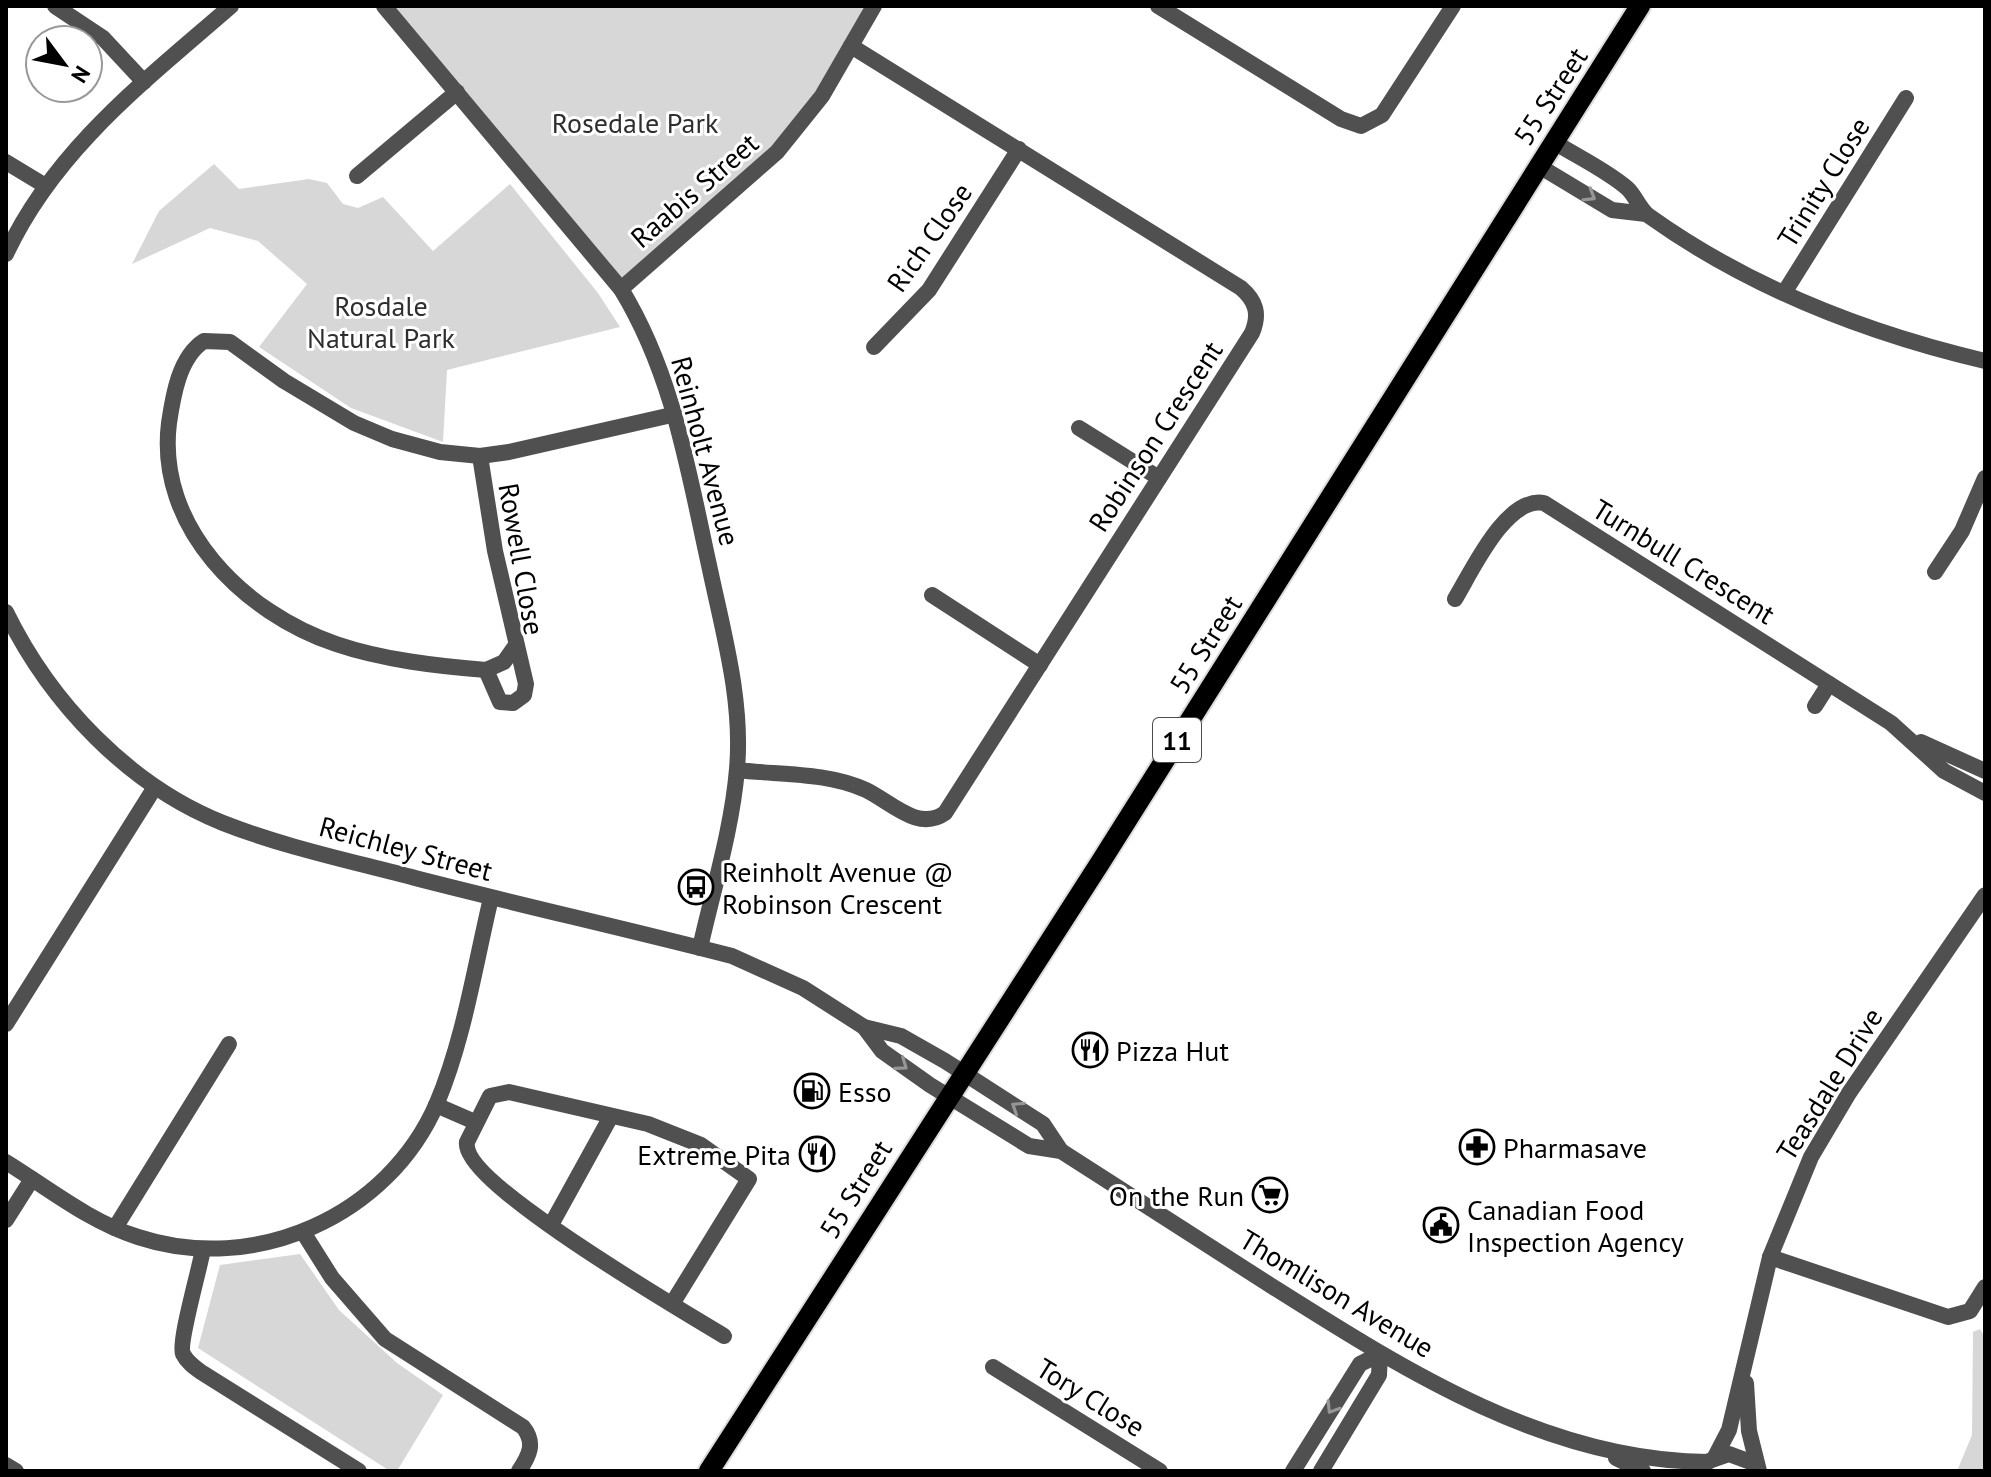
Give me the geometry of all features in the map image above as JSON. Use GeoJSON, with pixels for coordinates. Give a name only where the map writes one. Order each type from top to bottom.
{"type":"FeatureCollection","features":[{"type":"Feature","properties":{"kind":"main road","name":"55 Street"},"geometry":{"type":"LineString","coordinates":[[709,1471],[962,1072],[1100,863],[1640,6]]}},
{"type":"Feature","properties":{"kind":"street"},"geometry":{"type":"LineString","coordinates":[[55,6],[103,38],[144,82]]}},
{"type":"Feature","properties":{"kind":"street"},"geometry":{"type":"LineString","coordinates":[[6,254],[44,185],[91,130],[231,6]]}},
{"type":"Feature","properties":{"kind":"street","name":"Reinholt Avenue"},"geometry":{"type":"LineString","coordinates":[[384,6],[621,289],[647,337],[676,414],[732,672],[737,770],[700,948]]}},
{"type":"Feature","properties":{"kind":"street","name":"Raabis Street"},"geometry":{"type":"LineString","coordinates":[[621,289],[777,152],[812,110],[874,6]]}},
{"type":"Feature","properties":{"kind":"street"},"geometry":{"type":"LineString","coordinates":[[1158,6],[1341,119],[1361,126],[1382,115],[1453,6]]}},
{"type":"Feature","properties":{"kind":"street","name":"Robinson Crescent"},"geometry":{"type":"LineString","coordinates":[[737,770],[835,780],[868,791],[915,817],[937,818],[951,805],[1252,333],[1257,319],[1254,303],[1241,288],[851,46]]}},
{"type":"Feature","properties":{"kind":"street"},"geometry":{"type":"LineString","coordinates":[[357,176],[457,92]]}},
{"type":"Feature","properties":{"kind":"street","name":"Trinity Close"},"geometry":{"type":"LineString","coordinates":[[1784,293],[1906,98]]}},
{"type":"Feature","properties":{"kind":"street"},"geometry":{"type":"LineString","coordinates":[[1554,142],[1628,189],[1646,214],[1704,251],[1784,293],[1893,337],[1985,361]]}},
{"type":"Feature","properties":{"kind":"street","name":"Rich Close"},"geometry":{"type":"LineString","coordinates":[[874,347],[929,290],[1019,149]]}},
{"type":"Feature","properties":{"kind":"street"},"geometry":{"type":"LineString","coordinates":[[6,162],[44,185]]}},
{"type":"Feature","properties":{"kind":"street"},"geometry":{"type":"LineString","coordinates":[[1539,166],[1612,210],[1646,214]]}},
{"type":"Feature","properties":{"kind":"street","name":"Rowell Close"},"geometry":{"type":"LineString","coordinates":[[480,456],[516,645],[504,662],[486,670],[381,655],[332,643],[289,620],[234,582],[203,550],[180,508],[173,485],[168,433],[173,402],[188,356],[204,341],[221,339],[370,432],[421,448],[480,456],[676,414]]}},
{"type":"Feature","properties":{"kind":"street"},"geometry":{"type":"LineString","coordinates":[[1079,428],[1159,478]]}},
{"type":"Feature","properties":{"kind":"street"},"geometry":{"type":"LineString","coordinates":[[1935,572],[1966,523],[1985,478]]}},
{"type":"Feature","properties":{"kind":"street","name":"Turnbull Crescent"},"geometry":{"type":"LineString","coordinates":[[1455,599],[1507,518],[1528,502],[1544,503],[1913,739],[1985,771]]}},
{"type":"Feature","properties":{"kind":"street"},"geometry":{"type":"LineString","coordinates":[[932,595],[1040,665]]}},
{"type":"Feature","properties":{"kind":"street","name":"Reichley Street"},"geometry":{"type":"LineString","coordinates":[[6,612],[43,675],[81,721],[155,787],[219,822],[274,841],[491,898],[732,956],[782,977],[864,1027],[901,1036],[962,1072]]}},
{"type":"Feature","properties":{"kind":"street"},"geometry":{"type":"LineString","coordinates":[[486,670],[500,702],[509,704],[520,700],[526,684],[516,645]]}},
{"type":"Feature","properties":{"kind":"street"},"geometry":{"type":"LineString","coordinates":[[1815,706],[1829,684]]}},
{"type":"Feature","properties":{"kind":"street","name":"Turnbull Crescent"},"geometry":{"type":"LineString","coordinates":[[1913,739],[1944,771],[1985,793]]}},
{"type":"Feature","properties":{"kind":"street"},"geometry":{"type":"LineString","coordinates":[[6,1024],[155,787]]}},
{"type":"Feature","properties":{"kind":"street","name":"Teasdale Drive"},"geometry":{"type":"LineString","coordinates":[[1708,1463],[1729,1430],[1770,1257],[1790,1203],[1829,1124],[1985,895]]}},
{"type":"Feature","properties":{"kind":"street"},"geometry":{"type":"LineString","coordinates":[[6,1162],[115,1228],[153,1241],[203,1249],[256,1246],[303,1232],[356,1203],[380,1183],[402,1159],[436,1105],[451,1061],[491,898]]}},
{"type":"Feature","properties":{"kind":"street","name":"Reichley Street"},"geometry":{"type":"LineString","coordinates":[[864,1027],[882,1051],[947,1096]]}},
{"type":"Feature","properties":{"kind":"street"},"geometry":{"type":"LineString","coordinates":[[115,1228],[229,1044]]}},
{"type":"Feature","properties":{"kind":"street","name":"Thomlison Avenue"},"geometry":{"type":"LineString","coordinates":[[962,1072],[1043,1124],[1061,1151]]}},
{"type":"Feature","properties":{"kind":"street"},"geometry":{"type":"LineString","coordinates":[[672,1304],[749,1179],[701,1145],[648,1124],[502,1092],[485,1101],[466,1148],[471,1161],[507,1195],[672,1304],[724,1336]]}},
{"type":"Feature","properties":{"kind":"street","name":"Thomlison Avenue"},"geometry":{"type":"LineString","coordinates":[[947,1096],[1029,1146],[1061,1151],[1380,1354],[1524,1424],[1600,1451],[1643,1471]]}},
{"type":"Feature","properties":{"kind":"street"},"geometry":{"type":"LineString","coordinates":[[436,1105],[475,1122]]}},
{"type":"Feature","properties":{"kind":"street"},"geometry":{"type":"LineString","coordinates":[[551,1225],[610,1118]]}},
{"type":"Feature","properties":{"kind":"street"},"geometry":{"type":"LineString","coordinates":[[6,1220],[32,1179]]}},
{"type":"Feature","properties":{"kind":"street"},"geometry":{"type":"LineString","coordinates":[[303,1232],[346,1297],[385,1339],[523,1427],[530,1441],[530,1450],[519,1471]]}},
{"type":"Feature","properties":{"kind":"street"},"geometry":{"type":"LineString","coordinates":[[203,1249],[196,1289],[181,1338],[183,1355],[201,1372],[359,1471]]}},
{"type":"Feature","properties":{"kind":"street"},"geometry":{"type":"LineString","coordinates":[[1770,1257],[1948,1317],[1970,1311],[1985,1287]]}},
{"type":"Feature","properties":{"kind":"street"},"geometry":{"type":"LineString","coordinates":[[1293,1471],[1360,1364],[1380,1354],[1379,1375],[1321,1471]]}},
{"type":"Feature","properties":{"kind":"street","name":"Teasdale Drive"},"geometry":{"type":"LineString","coordinates":[[1745,1366],[1749,1431],[1758,1468]]}},
{"type":"Feature","properties":{"kind":"street","name":"Tory Close"},"geometry":{"type":"LineString","coordinates":[[993,1367],[1160,1471]]}},
{"type":"Feature","properties":{"kind":"street"},"geometry":{"type":"LineString","coordinates":[[1312,1441],[1332,1453]]}},
{"type":"Feature","properties":{"kind":"street","name":"Thomlison Avenue"},"geometry":{"type":"LineString","coordinates":[[1600,1451],[1708,1463],[1729,1454],[1758,1468]]}},
{"type":"Feature","properties":{"kind":"street"},"geometry":{"type":"LineString","coordinates":[[6,1465],[16,1471]]}},
{"type":"Feature","properties":{"kind":"green space","name":"Rosedale Park"},"geometry":{"type":"Polygon","coordinates":[[[384,6],[874,6],[812,110],[621,289],[384,6]]]}},
{"type":"Feature","properties":{"kind":"green space","name":"Rosdale Natural Park"},"geometry":{"type":"Polygon","coordinates":[[[214,164],[239,189],[309,179],[327,183],[343,204],[358,208],[383,197],[433,251],[510,184],[598,293],[620,327],[447,370],[443,442],[351,408],[259,347],[307,284],[258,241],[210,228],[132,264],[159,211],[214,164]]]}},
{"type":"Feature","properties":{"kind":"green space"},"geometry":{"type":"Polygon","coordinates":[[[300,1254],[339,1310],[397,1363],[443,1395],[397,1471],[390,1471],[198,1348],[220,1265],[300,1254]]]}},
{"type":"Feature","properties":{"kind":"green space"},"geometry":{"type":"Polygon","coordinates":[[[1980,1329],[1985,1337],[1985,1471],[1957,1471],[1972,1435],[1973,1332],[1980,1329]]]}},
{"type":"Feature","properties":{"kind":"place","name":"Reinholt Avenue @ Robinson Crescent"},"geometry":{"type":"Point","coordinates":[696,887]}},
{"type":"Feature","properties":{"kind":"place","name":"Pizza Hut"},"geometry":{"type":"Point","coordinates":[1090,1050]}},
{"type":"Feature","properties":{"kind":"place","name":"Esso"},"geometry":{"type":"Point","coordinates":[812,1091]}},
{"type":"Feature","properties":{"kind":"place","name":"Pharmasave"},"geometry":{"type":"Point","coordinates":[1477,1147]}},
{"type":"Feature","properties":{"kind":"place","name":"Extreme Pita"},"geometry":{"type":"Point","coordinates":[817,1154]}},
{"type":"Feature","properties":{"kind":"place","name":"On the Run"},"geometry":{"type":"Point","coordinates":[1270,1195]}},
{"type":"Feature","properties":{"kind":"place","name":"Canadian Food Inspection Agency"},"geometry":{"type":"Point","coordinates":[1441,1225]}}]}
